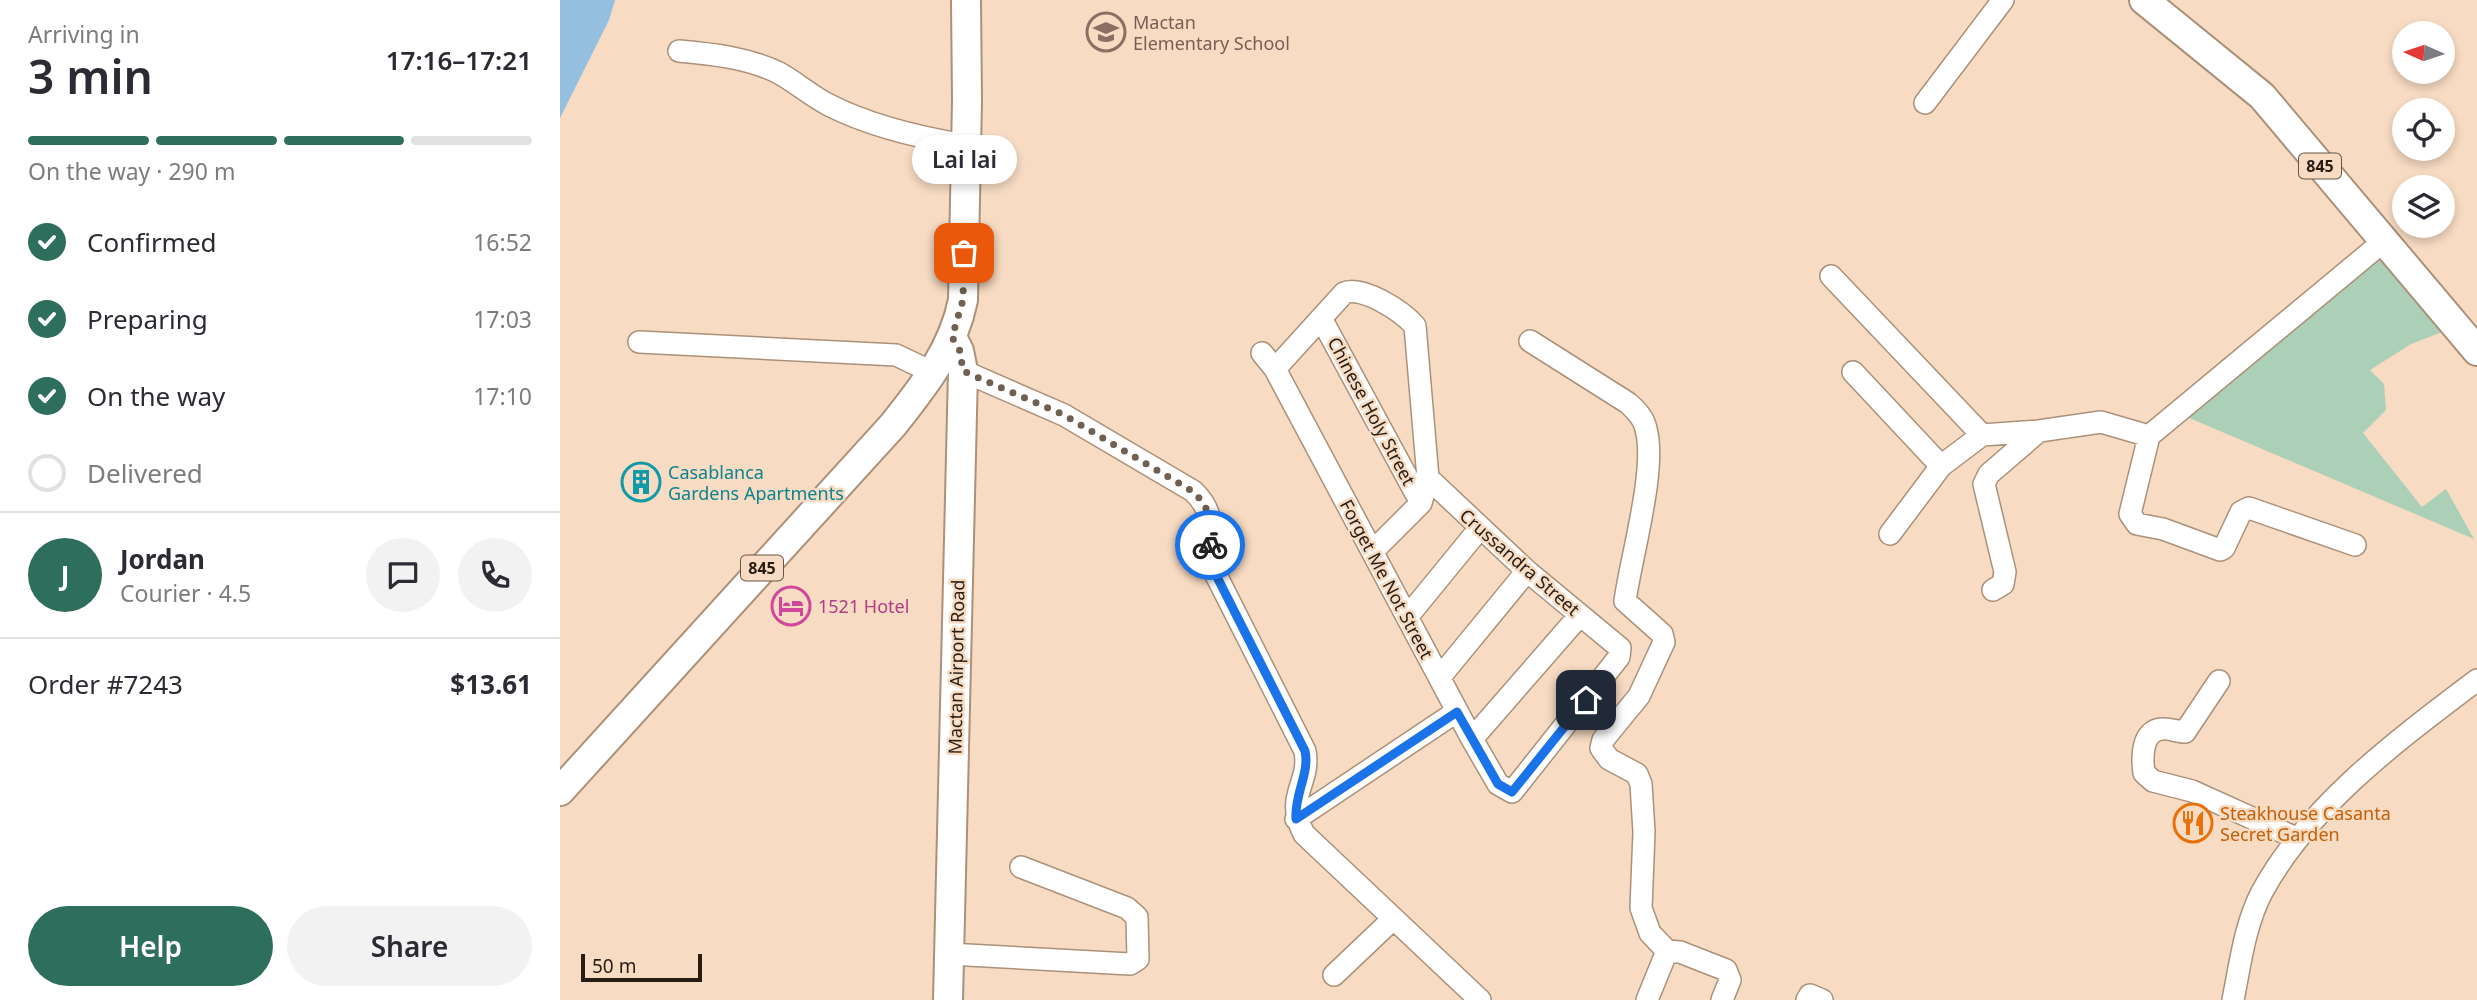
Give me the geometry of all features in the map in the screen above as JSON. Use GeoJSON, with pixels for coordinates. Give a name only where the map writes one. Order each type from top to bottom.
{"type":"FeatureCollection","features":[{"type":"Feature","properties":{"kind":"main road","name":"845"},"geometry":{"type":"LineString","coordinates":[[560,791],[893,425],[934,373],[952,337],[963,300],[966,0]]}},
{"type":"Feature","properties":{"kind":"main road","name":"845"},"geometry":{"type":"LineString","coordinates":[[2144,0],[2262,96],[2477,351]]}},
{"type":"Feature","properties":{"kind":"main road","name":"Mactan Airport Road"},"geometry":{"type":"LineString","coordinates":[[948,1000],[963,371],[960,351],[952,337]]}},
{"type":"Feature","properties":{"kind":"street"},"geometry":{"type":"LineString","coordinates":[[1925,103],[2003,0]]}},
{"type":"Feature","properties":{"kind":"street"},"geometry":{"type":"LineString","coordinates":[[680,51],[714,54],[735,61],[757,63],[832,107],[909,133],[965,145]]}},
{"type":"Feature","properties":{"kind":"street"},"geometry":{"type":"LineString","coordinates":[[2355,545],[2249,508],[2241,512],[2224,548],[2220,550],[2163,528],[2137,524],[2131,520],[2130,514],[2149,436],[2384,241]]}},
{"type":"Feature","properties":{"kind":"street"},"geometry":{"type":"LineString","coordinates":[[1831,275],[1982,435]]}},
{"type":"Feature","properties":{"kind":"street"},"geometry":{"type":"LineString","coordinates":[[1322,320],[1344,293],[1352,289],[1362,292],[1415,326],[1428,478],[1421,503],[1373,551]]}},
{"type":"Feature","properties":{"kind":"street","name":"Forget Me Not Street"},"geometry":{"type":"LineString","coordinates":[[1322,320],[1268,361],[1498,784],[1512,792],[1518,785]]}},
{"type":"Feature","properties":{"kind":"street","name":"Chinese Holy Street"},"geometry":{"type":"LineString","coordinates":[[1322,320],[1421,503]]}},
{"type":"Feature","properties":{"kind":"street"},"geometry":{"type":"LineString","coordinates":[[1530,341],[1628,403],[1639,412],[1646,426],[1649,458],[1625,601],[1662,634],[1664,642],[1639,696],[1603,740],[1601,748],[1609,759],[1637,774],[1641,784],[1644,832],[1641,908],[1644,923],[1667,951],[1680,952],[1726,970],[1730,980],[1722,1000]]}},
{"type":"Feature","properties":{"kind":"street"},"geometry":{"type":"LineString","coordinates":[[639,342],[896,355],[934,373]]}},
{"type":"Feature","properties":{"kind":"street"},"geometry":{"type":"LineString","coordinates":[[963,371],[1064,415],[1192,491],[1205,503],[1212,517],[1209,553],[1215,573],[1305,751],[1306,764],[1295,804],[1296,819],[1304,834],[1480,1000]]}},
{"type":"Feature","properties":{"kind":"street"},"geometry":{"type":"LineString","coordinates":[[1853,372],[1941,466]]}},
{"type":"Feature","properties":{"kind":"street"},"geometry":{"type":"LineString","coordinates":[[1889,534],[1941,466],[1982,435],[2039,431],[2101,422],[2149,436]]}},
{"type":"Feature","properties":{"kind":"street"},"geometry":{"type":"LineString","coordinates":[[1993,590],[2003,584],[2005,572],[1983,484],[1989,474],[2039,431]]}},
{"type":"Feature","properties":{"kind":"street","name":"Crussandra Street"},"geometry":{"type":"LineString","coordinates":[[1428,478],[1527,570],[1620,648],[1619,657],[1518,785]]}},
{"type":"Feature","properties":{"kind":"street"},"geometry":{"type":"LineString","coordinates":[[1408,616],[1480,528]]}},
{"type":"Feature","properties":{"kind":"street"},"geometry":{"type":"LineString","coordinates":[[1440,677],[1527,570]]}},
{"type":"Feature","properties":{"kind":"street"},"geometry":{"type":"LineString","coordinates":[[1472,739],[1580,615]]}},
{"type":"Feature","properties":{"kind":"street"},"geometry":{"type":"LineString","coordinates":[[2233,1000],[2254,912],[2296,838],[2396,741],[2477,680]]}},
{"type":"Feature","properties":{"kind":"street"},"geometry":{"type":"LineString","coordinates":[[2219,681],[2185,732],[2162,728],[2150,735],[2144,746],[2144,773],[2153,781],[2202,795],[2296,838]]}},
{"type":"Feature","properties":{"kind":"street"},"geometry":{"type":"LineString","coordinates":[[1296,819],[1457,712]]}},
{"type":"Feature","properties":{"kind":"street"},"geometry":{"type":"LineString","coordinates":[[949,954],[1130,964],[1138,959],[1137,917],[1127,908],[1021,867]]}},
{"type":"Feature","properties":{"kind":"street"},"geometry":{"type":"LineString","coordinates":[[1334,975],[1393,919]]}},
{"type":"Feature","properties":{"kind":"street"},"geometry":{"type":"LineString","coordinates":[[1647,1000],[1667,951]]}},
{"type":"Feature","properties":{"kind":"street"},"geometry":{"type":"LineString","coordinates":[[1807,1000],[1810,995],[1822,1000]]}},
{"type":"Feature","properties":{"kind":"green space"},"geometry":{"type":"Polygon","coordinates":[[[2381,251],[2450,329],[2411,344],[2370,370],[2384,384],[2386,410],[2363,433],[2422,507],[2446,489],[2474,539],[2187,417],[2381,251]]]}},
{"type":"Feature","properties":{"kind":"water"},"geometry":{"type":"Polygon","coordinates":[[[560,0],[615,0],[609,20],[560,118],[560,0]]]}},
{"type":"Feature","properties":{"kind":"way so far"},"geometry":{"type":"LineString","coordinates":[[964,253],[963,300],[952,337],[960,351],[963,371],[1064,415],[1192,491],[1205,503],[1212,517],[1210,545]]}},
{"type":"Feature","properties":{"kind":"place","name":"Mactan Elementary School"},"geometry":{"type":"Point","coordinates":[1106,32]}},
{"type":"Feature","properties":{"kind":"place","name":"Lai lai"},"geometry":{"type":"Point","coordinates":[964,253]}},
{"type":"Feature","properties":{"kind":"place","name":"Casablanca Gardens Apartments"},"geometry":{"type":"Point","coordinates":[641,482]}},
{"type":"Feature","properties":{"kind":"place","name":"1521 Hotel"},"geometry":{"type":"Point","coordinates":[791,606]}},
{"type":"Feature","properties":{"kind":"place","name":"Steakhouse Casanta Secret Garden"},"geometry":{"type":"Point","coordinates":[2193,823]}},
{"type":"Feature","properties":{"kind":"route"},"geometry":{"type":"LineString","coordinates":[[1210,545],[1209,553],[1215,573],[1305,751],[1306,764],[1295,804],[1296,819],[1432,726],[1457,712],[1498,784],[1504,790],[1512,792],[1586,700]]}}]}
